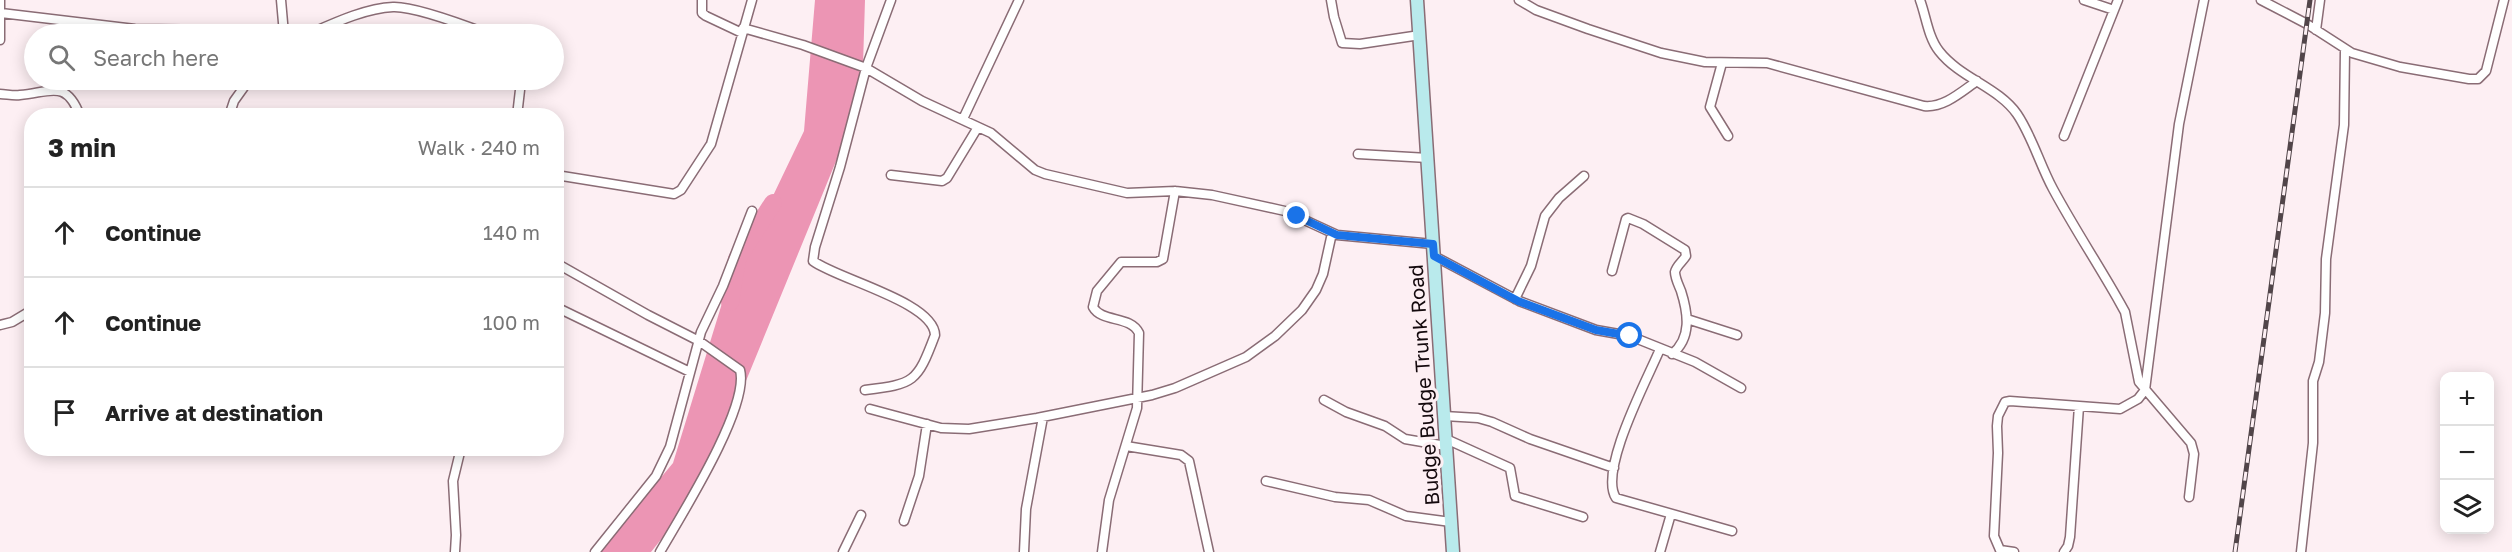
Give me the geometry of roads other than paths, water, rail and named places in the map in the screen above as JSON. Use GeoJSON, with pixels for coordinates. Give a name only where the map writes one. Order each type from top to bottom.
{"type":"FeatureCollection","features":[{"type":"Feature","properties":{"kind":"main road","name":"Budge Budge Trunk Road"},"geometry":{"type":"LineString","coordinates":[[1417,0],[1453,552]]}},
{"type":"Feature","properties":{"kind":"street"},"geometry":{"type":"LineString","coordinates":[[0,0],[0,40]]}},
{"type":"Feature","properties":{"kind":"street"},"geometry":{"type":"LineString","coordinates":[[281,0],[283,24]]}},
{"type":"Feature","properties":{"kind":"street"},"geometry":{"type":"LineString","coordinates":[[702,0],[702,13],[706,16],[743,31],[814,49],[862,67],[922,101],[963,119],[1001,140],[1035,170],[1045,174],[1127,193],[1175,191],[1212,195],[1285,211],[1332,233],[1344,236],[1433,250],[1515,299],[1596,330],[1630,336],[1695,362],[1741,388]]}},
{"type":"Feature","properties":{"kind":"street"},"geometry":{"type":"LineString","coordinates":[[564,176],[674,194],[679,192],[705,157],[711,144],[752,0]]}},
{"type":"Feature","properties":{"kind":"street"},"geometry":{"type":"LineString","coordinates":[[865,390],[895,386],[907,383],[914,378],[935,335],[935,329],[927,318],[891,295],[813,261],[815,247],[840,167],[862,67],[891,0]]}},
{"type":"Feature","properties":{"kind":"street"},"geometry":{"type":"LineString","coordinates":[[963,119],[1019,0]]}},
{"type":"Feature","properties":{"kind":"street"},"geometry":{"type":"LineString","coordinates":[[1331,0],[1342,43],[1360,44],[1420,35]]}},
{"type":"Feature","properties":{"kind":"street"},"geometry":{"type":"LineString","coordinates":[[1519,0],[1536,10],[1661,53],[1722,63],[1767,63],[1883,96],[1931,107],[1947,102],[1977,81]]}},
{"type":"Feature","properties":{"kind":"street"},"geometry":{"type":"LineString","coordinates":[[1920,0],[1933,42],[1939,51],[2007,103],[2018,115],[2084,246],[2125,312],[2135,371],[2145,390],[2191,443],[2194,454],[2189,497]]}},
{"type":"Feature","properties":{"kind":"street"},"geometry":{"type":"LineString","coordinates":[[2084,0],[2114,10]]}},
{"type":"Feature","properties":{"kind":"street"},"geometry":{"type":"LineString","coordinates":[[2064,136],[2118,0]]}},
{"type":"Feature","properties":{"kind":"street"},"geometry":{"type":"LineString","coordinates":[[2014,552],[2000,550],[1994,536],[1997,426],[2001,406],[2010,401],[2120,409],[2138,399],[2145,390],[2179,124],[2204,0]]}},
{"type":"Feature","properties":{"kind":"street"},"geometry":{"type":"LineString","coordinates":[[2261,0],[2316,30],[2345,50],[2400,67],[2446,76],[2478,79],[2486,71],[2504,0]]}},
{"type":"Feature","properties":{"kind":"street"},"geometry":{"type":"LineString","coordinates":[[2316,30],[2320,0]]}},
{"type":"Feature","properties":{"kind":"street"},"geometry":{"type":"LineString","coordinates":[[336,24],[369,12],[394,7],[458,24]]}},
{"type":"Feature","properties":{"kind":"street"},"geometry":{"type":"LineString","coordinates":[[1,13],[93,24]]}},
{"type":"Feature","properties":{"kind":"street"},"geometry":{"type":"LineString","coordinates":[[2301,552],[2313,443],[2313,381],[2319,362],[2325,312],[2326,259],[2344,125],[2345,50]]}},
{"type":"Feature","properties":{"kind":"street"},"geometry":{"type":"LineString","coordinates":[[1722,63],[1710,107],[1728,136]]}},
{"type":"Feature","properties":{"kind":"street"},"geometry":{"type":"LineString","coordinates":[[0,94],[19,95],[42,90]]}},
{"type":"Feature","properties":{"kind":"street"},"geometry":{"type":"LineString","coordinates":[[60,90],[77,108]]}},
{"type":"Feature","properties":{"kind":"street"},"geometry":{"type":"LineString","coordinates":[[231,108],[242,90]]}},
{"type":"Feature","properties":{"kind":"street"},"geometry":{"type":"LineString","coordinates":[[518,108],[520,90]]}},
{"type":"Feature","properties":{"kind":"street"},"geometry":{"type":"LineString","coordinates":[[891,175],[942,181],[978,127]]}},
{"type":"Feature","properties":{"kind":"street"},"geometry":{"type":"LineString","coordinates":[[1358,154],[1428,158]]}},
{"type":"Feature","properties":{"kind":"street"},"geometry":{"type":"LineString","coordinates":[[1515,299],[1531,266],[1545,216],[1559,198],[1584,177]]}},
{"type":"Feature","properties":{"kind":"street"},"geometry":{"type":"LineString","coordinates":[[1102,552],[1109,500],[1137,408],[1139,352],[1136,328],[1129,323],[1100,314],[1093,307],[1097,291],[1121,262],[1157,262],[1163,259],[1175,191]]}},
{"type":"Feature","properties":{"kind":"street"},"geometry":{"type":"LineString","coordinates":[[595,552],[656,476],[670,447],[690,372],[752,211]]}},
{"type":"Feature","properties":{"kind":"street"},"geometry":{"type":"LineString","coordinates":[[1612,271],[1628,218],[1683,248],[1686,256],[1677,269],[1676,276],[1687,319],[1684,338],[1680,347],[1672,354]]}},
{"type":"Feature","properties":{"kind":"street"},"geometry":{"type":"LineString","coordinates":[[870,409],[941,428],[969,429],[1043,417],[1092,405],[1138,398],[1175,388],[1246,357],[1275,336],[1302,309],[1316,290],[1323,274],[1332,233]]}},
{"type":"Feature","properties":{"kind":"street"},"geometry":{"type":"LineString","coordinates":[[564,268],[701,342],[738,367],[742,376],[728,426],[710,468],[660,552]]}},
{"type":"Feature","properties":{"kind":"street"},"geometry":{"type":"LineString","coordinates":[[564,310],[690,372]]}},
{"type":"Feature","properties":{"kind":"street"},"geometry":{"type":"LineString","coordinates":[[0,325],[12,322],[24,315]]}},
{"type":"Feature","properties":{"kind":"street"},"geometry":{"type":"LineString","coordinates":[[1687,319],[1737,335]]}},
{"type":"Feature","properties":{"kind":"street"},"geometry":{"type":"LineString","coordinates":[[1660,349],[1617,449],[1613,490],[1616,498],[1732,531]]}},
{"type":"Feature","properties":{"kind":"street"},"geometry":{"type":"LineString","coordinates":[[1324,400],[1346,412],[1385,426],[1405,439],[1446,443],[1510,468],[1515,496],[1582,517]]}},
{"type":"Feature","properties":{"kind":"street"},"geometry":{"type":"LineString","coordinates":[[2064,552],[2070,537],[2079,406]]}},
{"type":"Feature","properties":{"kind":"street"},"geometry":{"type":"LineString","coordinates":[[1444,416],[1478,418],[1492,422],[1530,439],[1614,468]]}},
{"type":"Feature","properties":{"kind":"street"},"geometry":{"type":"LineString","coordinates":[[1024,552],[1026,509],[1043,417]]}},
{"type":"Feature","properties":{"kind":"street"},"geometry":{"type":"LineString","coordinates":[[904,521],[919,476],[927,424]]}},
{"type":"Feature","properties":{"kind":"street"},"geometry":{"type":"LineString","coordinates":[[1126,446],[1181,455],[1189,460],[1209,552]]}},
{"type":"Feature","properties":{"kind":"street"},"geometry":{"type":"LineString","coordinates":[[454,552],[456,535],[453,481],[459,456]]}},
{"type":"Feature","properties":{"kind":"street"},"geometry":{"type":"LineString","coordinates":[[1266,481],[1335,497],[1369,500],[1406,516],[1451,522]]}},
{"type":"Feature","properties":{"kind":"street"},"geometry":{"type":"LineString","coordinates":[[1660,552],[1671,514]]}},
{"type":"Feature","properties":{"kind":"street"},"geometry":{"type":"LineString","coordinates":[[843,552],[861,515]]}},
{"type":"Feature","properties":{"kind":"waterway"},"geometry":{"type":"LineString","coordinates":[[730,302],[737,259],[773,203]]}},
{"type":"Feature","properties":{"kind":"railway"},"geometry":{"type":"LineString","coordinates":[[2235,552],[2310,0]]}}]}
